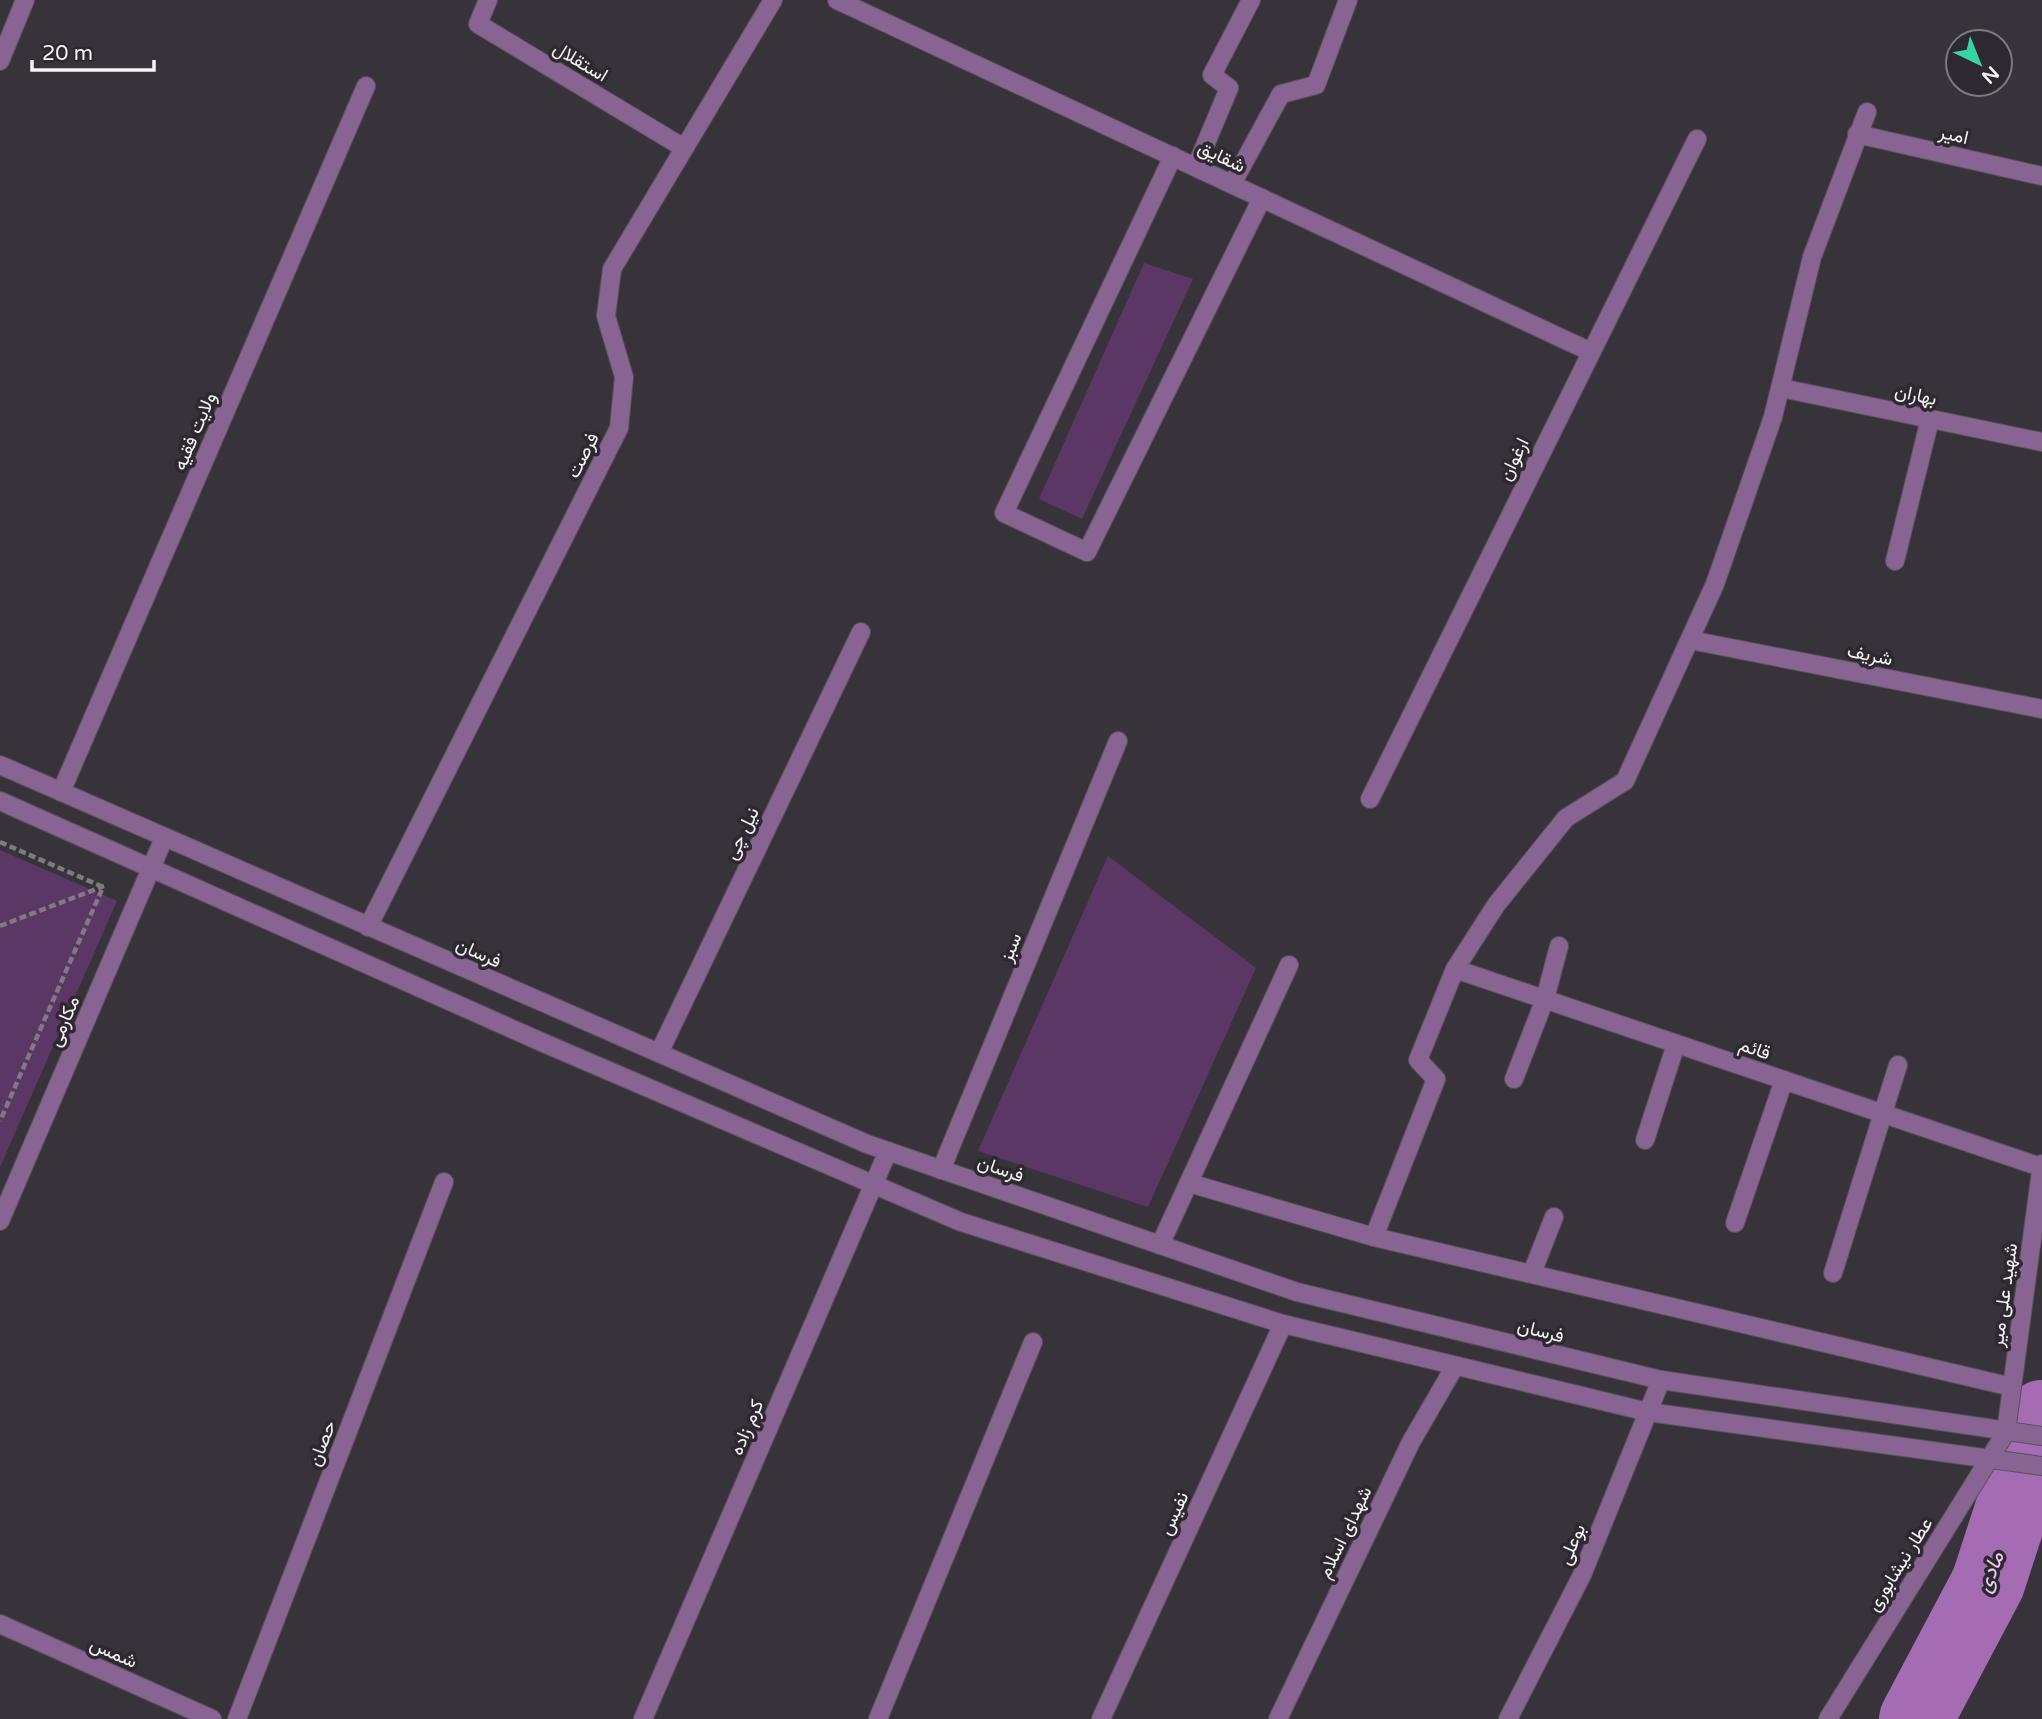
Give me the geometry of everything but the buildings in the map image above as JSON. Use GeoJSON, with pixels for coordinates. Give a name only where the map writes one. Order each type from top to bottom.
{"type":"FeatureCollection","features":[{"type":"Feature","properties":{"kind":"street"},"geometry":{"type":"LineString","coordinates":[[0,61],[25,0]]}},
{"type":"Feature","properties":{"kind":"street","name":"استقلال"},"geometry":{"type":"LineString","coordinates":[[488,0],[478,24],[684,148]]}},
{"type":"Feature","properties":{"kind":"street","name":"فرصت"},"geometry":{"type":"LineString","coordinates":[[368,927],[619,428],[624,377],[606,316],[612,269],[773,0]]}},
{"type":"Feature","properties":{"kind":"street","name":"شقایق"},"geometry":{"type":"LineString","coordinates":[[837,0],[1589,351]]}},
{"type":"Feature","properties":{"kind":"street"},"geometry":{"type":"LineString","coordinates":[[1196,167],[1229,88],[1212,75],[1251,0]]}},
{"type":"Feature","properties":{"kind":"street"},"geometry":{"type":"LineString","coordinates":[[1232,184],[1281,94],[1316,85],[1348,0]]}},
{"type":"Feature","properties":{"kind":"street","name":"ولایت فقیه"},"geometry":{"type":"LineString","coordinates":[[61,792],[366,86]]}},
{"type":"Feature","properties":{"kind":"street"},"geometry":{"type":"LineString","coordinates":[[1374,1237],[1436,1079],[1418,1060],[1455,969],[1496,905],[1566,818],[1625,781],[1716,584],[1781,388],[1812,257],[1867,112]]}},
{"type":"Feature","properties":{"kind":"street","name":"امیر"},"geometry":{"type":"LineString","coordinates":[[1857,134],[2042,176]]}},
{"type":"Feature","properties":{"kind":"street","name":"ارغوان"},"geometry":{"type":"LineString","coordinates":[[1370,799],[1589,351],[1697,139]]}},
{"type":"Feature","properties":{"kind":"street"},"geometry":{"type":"LineString","coordinates":[[1173,156],[1004,513],[1087,552],[1262,198]]}},
{"type":"Feature","properties":{"kind":"street","name":"بهاران"},"geometry":{"type":"LineString","coordinates":[[1781,388],[2042,442]]}},
{"type":"Feature","properties":{"kind":"street"},"geometry":{"type":"LineString","coordinates":[[1895,561],[1930,419]]}},
{"type":"Feature","properties":{"kind":"street","name":"نیل چی"},"geometry":{"type":"LineString","coordinates":[[659,1053],[861,632]]}},
{"type":"Feature","properties":{"kind":"street","name":"شریف"},"geometry":{"type":"LineString","coordinates":[[1690,640],[2042,709]]}},
{"type":"Feature","properties":{"kind":"street","name":"سبز"},"geometry":{"type":"LineString","coordinates":[[941,1170],[1118,741]]}},
{"type":"Feature","properties":{"kind":"street","name":"فرسان"},"geometry":{"type":"LineString","coordinates":[[0,765],[888,1151],[1297,1292],[1661,1380],[2042,1436]]}},
{"type":"Feature","properties":{"kind":"street"},"geometry":{"type":"LineString","coordinates":[[0,801],[873,1186],[961,1222],[1283,1324],[1648,1412],[2042,1466]]}},
{"type":"Feature","properties":{"kind":"street","name":"مکارمی"},"geometry":{"type":"LineString","coordinates":[[0,1221],[164,838]]}},
{"type":"Feature","properties":{"kind":"street"},"geometry":{"type":"LineString","coordinates":[[1514,1079],[1545,999],[1559,946]]}},
{"type":"Feature","properties":{"kind":"street"},"geometry":{"type":"LineString","coordinates":[[1160,1245],[1290,965]]}},
{"type":"Feature","properties":{"kind":"street","name":"قائم"},"geometry":{"type":"LineString","coordinates":[[1455,969],[2042,1165]]}},
{"type":"Feature","properties":{"kind":"street"},"geometry":{"type":"LineString","coordinates":[[1645,1140],[1676,1044]]}},
{"type":"Feature","properties":{"kind":"street"},"geometry":{"type":"LineString","coordinates":[[1833,1273],[1898,1065]]}},
{"type":"Feature","properties":{"kind":"street"},"geometry":{"type":"LineString","coordinates":[[1735,1223],[1784,1080]]}},
{"type":"Feature","properties":{"kind":"street","name":"کرم زاده"},"geometry":{"type":"LineString","coordinates":[[643,1719],[888,1151]]}},
{"type":"Feature","properties":{"kind":"street","name":"شهید علی میر"},"geometry":{"type":"LineString","coordinates":[[2006,1432],[2042,1165]]}},
{"type":"Feature","properties":{"kind":"street","name":"حصان"},"geometry":{"type":"LineString","coordinates":[[237,1719],[444,1182]]}},
{"type":"Feature","properties":{"kind":"street"},"geometry":{"type":"LineString","coordinates":[[1189,1183],[1374,1237],[2012,1387]]}},
{"type":"Feature","properties":{"kind":"street"},"geometry":{"type":"LineString","coordinates":[[1532,1273],[1554,1217]]}},
{"type":"Feature","properties":{"kind":"street","name":"نفیس"},"geometry":{"type":"LineString","coordinates":[[1101,1719],[1283,1324]]}},
{"type":"Feature","properties":{"kind":"street"},"geometry":{"type":"LineString","coordinates":[[878,1719],[1033,1342]]}},
{"type":"Feature","properties":{"kind":"street","name":"شهدای اسلام"},"geometry":{"type":"LineString","coordinates":[[1278,1719],[1411,1442],[1455,1366]]}},
{"type":"Feature","properties":{"kind":"street","name":"بوعلی"},"geometry":{"type":"LineString","coordinates":[[1508,1719],[1582,1575],[1661,1380]]}},
{"type":"Feature","properties":{"kind":"street","name":"عطار نیشابوری"},"geometry":{"type":"LineString","coordinates":[[1828,1719],[2006,1432]]}},
{"type":"Feature","properties":{"kind":"street","name":"شمس"},"geometry":{"type":"LineString","coordinates":[[0,1624],[212,1719]]}},
{"type":"Feature","properties":{"kind":"path"},"geometry":{"type":"LineString","coordinates":[[0,842],[103,887]]}},
{"type":"Feature","properties":{"kind":"path"},"geometry":{"type":"LineString","coordinates":[[0,926],[151,868]]}},
{"type":"Feature","properties":{"kind":"path"},"geometry":{"type":"LineString","coordinates":[[0,1121],[103,887]]}},
{"type":"Feature","properties":{"kind":"shaded area"},"geometry":{"type":"Polygon","coordinates":[[[1144,263],[1193,279],[1082,519],[1039,499],[1144,263]]]}},
{"type":"Feature","properties":{"kind":"shaded area"},"geometry":{"type":"Polygon","coordinates":[[[0,850],[117,901],[0,1167],[0,850]]]}},
{"type":"Feature","properties":{"kind":"shaded area"},"geometry":{"type":"Polygon","coordinates":[[[1108,856],[1256,968],[1148,1207],[978,1151],[1108,856]]]}},
{"type":"Feature","properties":{"kind":"waterway","name":"مادی"},"geometry":{"type":"LineString","coordinates":[[1916,1719],[1988,1583],[2042,1417]]}}]}
